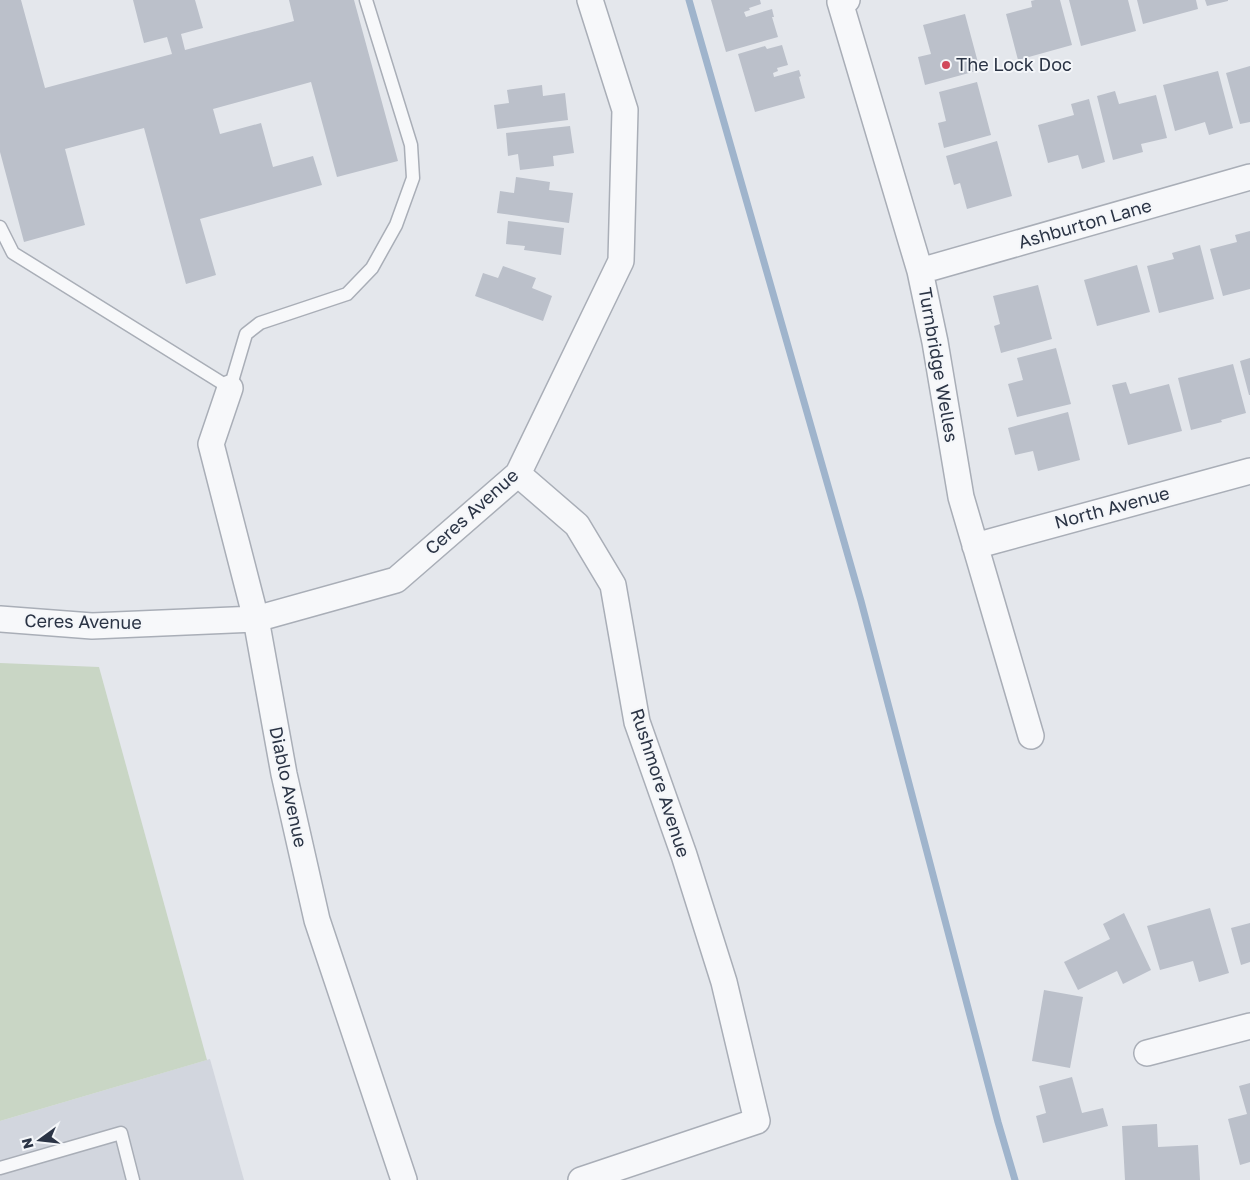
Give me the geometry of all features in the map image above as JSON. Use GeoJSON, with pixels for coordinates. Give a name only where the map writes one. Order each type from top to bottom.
{"type":"FeatureCollection","features":[{"type":"Feature","properties":{"kind":"street","name":"Ceres Avenue"},"geometry":{"type":"LineString","coordinates":[[0,619],[92,626],[256,619],[396,580],[518,474],[621,261],[625,110],[590,0]]}},
{"type":"Feature","properties":{"kind":"street","name":"Turnbridge Welles"},"geometry":{"type":"LineString","coordinates":[[847,0],[840,2],[920,271],[935,342],[961,497],[1031,736]]}},
{"type":"Feature","properties":{"kind":"street","name":"Ashburton Lane"},"geometry":{"type":"LineString","coordinates":[[920,271],[1250,177]]}},
{"type":"Feature","properties":{"kind":"street","name":"Diablo Avenue"},"geometry":{"type":"LineString","coordinates":[[230,388],[211,444],[256,619],[284,774],[317,920],[404,1180]]}},
{"type":"Feature","properties":{"kind":"street","name":"Rushmore Avenue"},"geometry":{"type":"LineString","coordinates":[[518,474],[577,525],[613,585],[637,722],[684,855],[724,982],[757,1121],[688,1142],[581,1180]]}},
{"type":"Feature","properties":{"kind":"street","name":"North Avenue"},"geometry":{"type":"LineString","coordinates":[[975,546],[1248,478]]}},
{"type":"Feature","properties":{"kind":"street"},"geometry":{"type":"LineString","coordinates":[[1147,1053],[1250,1026]]}},
{"type":"Feature","properties":{"kind":"lane"},"geometry":{"type":"LineString","coordinates":[[0,227],[13,254],[230,388],[246,334],[260,323],[347,294],[372,268],[396,225],[414,178],[411,145],[366,0]]}},
{"type":"Feature","properties":{"kind":"lane"},"geometry":{"type":"LineString","coordinates":[[0,1168],[121,1133],[134,1180]]}},
{"type":"Feature","properties":{"kind":"shaded area"},"geometry":{"type":"Polygon","coordinates":[[[210,1059],[244,1180],[0,1180],[0,1121],[210,1059]]]}},
{"type":"Feature","properties":{"kind":"green space"},"geometry":{"type":"Polygon","coordinates":[[[0,663],[99,667],[207,1060],[0,1121],[0,663]]]}},
{"type":"Feature","properties":{"kind":"building"},"geometry":{"type":"Polygon","coordinates":[[[0,0],[21,0],[45,88],[172,54],[167,37],[144,43],[133,0],[195,0],[203,28],[181,34],[185,50],[294,21],[289,0],[354,0],[398,161],[337,177],[311,82],[213,109],[220,134],[261,123],[273,167],[313,156],[322,185],[200,219],[216,275],[186,284],[144,128],[65,149],[85,225],[24,242],[0,152],[0,0]]]}},
{"type":"Feature","properties":{"kind":"building"},"geometry":{"type":"Polygon","coordinates":[[[711,0],[760,0],[761,4],[744,12],[746,17],[772,9],[774,17],[772,17],[778,37],[726,52],[711,0]]]}},
{"type":"Feature","properties":{"kind":"building"},"geometry":{"type":"Polygon","coordinates":[[[1060,0],[1072,45],[1018,60],[1006,14],[1032,7],[1031,1],[1060,0]]]}},
{"type":"Feature","properties":{"kind":"building"},"geometry":{"type":"Polygon","coordinates":[[[1069,0],[1128,0],[1136,31],[1081,46],[1069,0]]]}},
{"type":"Feature","properties":{"kind":"building"},"geometry":{"type":"Polygon","coordinates":[[[1137,0],[1196,0],[1198,9],[1143,24],[1137,0]]]}},
{"type":"Feature","properties":{"kind":"building"},"geometry":{"type":"Polygon","coordinates":[[[1205,0],[1228,0],[1228,1],[1207,6],[1205,0]]]}},
{"type":"Feature","properties":{"kind":"building"},"geometry":{"type":"Polygon","coordinates":[[[965,14],[980,70],[925,85],[918,57],[931,54],[923,25],[965,14]]]}},
{"type":"Feature","properties":{"kind":"building"},"geometry":{"type":"Polygon","coordinates":[[[782,45],[788,65],[777,68],[778,71],[773,73],[774,77],[799,70],[805,98],[755,112],[738,54],[765,46],[767,49],[782,45]]]}},
{"type":"Feature","properties":{"kind":"building"},"geometry":{"type":"Polygon","coordinates":[[[1250,66],[1250,122],[1240,124],[1226,73],[1250,66]]]}},
{"type":"Feature","properties":{"kind":"building"},"geometry":{"type":"Polygon","coordinates":[[[1218,71],[1233,128],[1209,135],[1205,122],[1175,131],[1163,85],[1218,71]]]}},
{"type":"Feature","properties":{"kind":"building"},"geometry":{"type":"Polygon","coordinates":[[[977,82],[991,135],[944,148],[938,123],[946,121],[939,92],[977,82]]]}},
{"type":"Feature","properties":{"kind":"building"},"geometry":{"type":"Polygon","coordinates":[[[542,85],[543,96],[565,93],[568,120],[497,129],[494,105],[509,103],[507,90],[542,85]]]}},
{"type":"Feature","properties":{"kind":"building"},"geometry":{"type":"Polygon","coordinates":[[[1115,91],[1119,104],[1156,95],[1167,138],[1141,144],[1143,152],[1113,160],[1097,96],[1115,91]]]}},
{"type":"Feature","properties":{"kind":"building"},"geometry":{"type":"Polygon","coordinates":[[[1089,99],[1105,162],[1082,169],[1078,155],[1048,163],[1038,125],[1074,115],[1071,104],[1089,99]]]}},
{"type":"Feature","properties":{"kind":"building"},"geometry":{"type":"Polygon","coordinates":[[[570,126],[574,153],[553,156],[554,166],[520,170],[518,154],[508,156],[506,133],[570,126]]]}},
{"type":"Feature","properties":{"kind":"building"},"geometry":{"type":"Polygon","coordinates":[[[997,141],[1012,196],[967,209],[960,183],[954,185],[946,156],[997,141]]]}},
{"type":"Feature","properties":{"kind":"building"},"geometry":{"type":"Polygon","coordinates":[[[516,177],[550,182],[549,190],[573,193],[569,223],[497,213],[500,191],[514,193],[516,177]]]}},
{"type":"Feature","properties":{"kind":"building"},"geometry":{"type":"Polygon","coordinates":[[[508,221],[564,228],[561,255],[524,250],[525,246],[506,244],[508,221]]]}},
{"type":"Feature","properties":{"kind":"building"},"geometry":{"type":"Polygon","coordinates":[[[1250,231],[1250,289],[1223,296],[1210,249],[1237,242],[1235,235],[1250,231]]]}},
{"type":"Feature","properties":{"kind":"building"},"geometry":{"type":"Polygon","coordinates":[[[1200,245],[1214,299],[1159,313],[1147,266],[1174,259],[1172,253],[1200,245]]]}},
{"type":"Feature","properties":{"kind":"building"},"geometry":{"type":"Polygon","coordinates":[[[1137,265],[1150,312],[1097,326],[1084,280],[1137,265]]]}},
{"type":"Feature","properties":{"kind":"building"},"geometry":{"type":"Polygon","coordinates":[[[503,266],[536,278],[532,288],[552,296],[543,321],[475,296],[483,273],[498,278],[503,266]]]}},
{"type":"Feature","properties":{"kind":"building"},"geometry":{"type":"Polygon","coordinates":[[[1038,285],[1052,339],[1001,353],[994,326],[1000,324],[993,296],[1038,285]]]}},
{"type":"Feature","properties":{"kind":"building"},"geometry":{"type":"Polygon","coordinates":[[[1056,348],[1071,404],[1017,417],[1008,384],[1023,380],[1017,358],[1056,348]]]}},
{"type":"Feature","properties":{"kind":"building"},"geometry":{"type":"Polygon","coordinates":[[[1250,358],[1250,395],[1249,395],[1240,361],[1250,358]]]}},
{"type":"Feature","properties":{"kind":"building"},"geometry":{"type":"Polygon","coordinates":[[[1233,364],[1246,413],[1221,420],[1222,422],[1191,430],[1178,378],[1233,364]]]}},
{"type":"Feature","properties":{"kind":"building"},"geometry":{"type":"Polygon","coordinates":[[[1126,382],[1130,394],[1169,384],[1182,431],[1128,445],[1112,385],[1126,382]]]}},
{"type":"Feature","properties":{"kind":"building"},"geometry":{"type":"Polygon","coordinates":[[[1068,412],[1080,460],[1038,471],[1033,451],[1015,455],[1008,428],[1068,412]]]}},
{"type":"Feature","properties":{"kind":"building"},"geometry":{"type":"Polygon","coordinates":[[[1210,908],[1229,973],[1199,982],[1193,961],[1160,970],[1147,926],[1210,908]]]}},
{"type":"Feature","properties":{"kind":"building"},"geometry":{"type":"Polygon","coordinates":[[[1124,913],[1151,970],[1123,984],[1117,971],[1078,990],[1064,962],[1110,939],[1103,924],[1124,913]]]}},
{"type":"Feature","properties":{"kind":"building"},"geometry":{"type":"Polygon","coordinates":[[[1250,923],[1250,962],[1241,965],[1231,928],[1250,923]]]}},
{"type":"Feature","properties":{"kind":"building"},"geometry":{"type":"Polygon","coordinates":[[[1044,990],[1083,997],[1070,1068],[1032,1061],[1044,990]]]}},
{"type":"Feature","properties":{"kind":"building"},"geometry":{"type":"Polygon","coordinates":[[[1072,1077],[1082,1113],[1103,1108],[1108,1126],[1043,1143],[1036,1116],[1046,1113],[1039,1086],[1072,1077]]]}},
{"type":"Feature","properties":{"kind":"building"},"geometry":{"type":"Polygon","coordinates":[[[1250,1083],[1250,1162],[1240,1165],[1228,1119],[1247,1114],[1239,1086],[1250,1083]]]}},
{"type":"Feature","properties":{"kind":"building"},"geometry":{"type":"Polygon","coordinates":[[[1157,1124],[1158,1147],[1198,1145],[1200,1180],[1125,1180],[1122,1126],[1157,1124]]]}},
{"type":"Feature","properties":{"kind":"waterway"},"geometry":{"type":"LineString","coordinates":[[689,0],[861,601],[998,1122],[1015,1180]]}},
{"type":"Feature","properties":{"kind":"place","name":"The Lock Doc"},"geometry":{"type":"Point","coordinates":[946,65]}}]}
